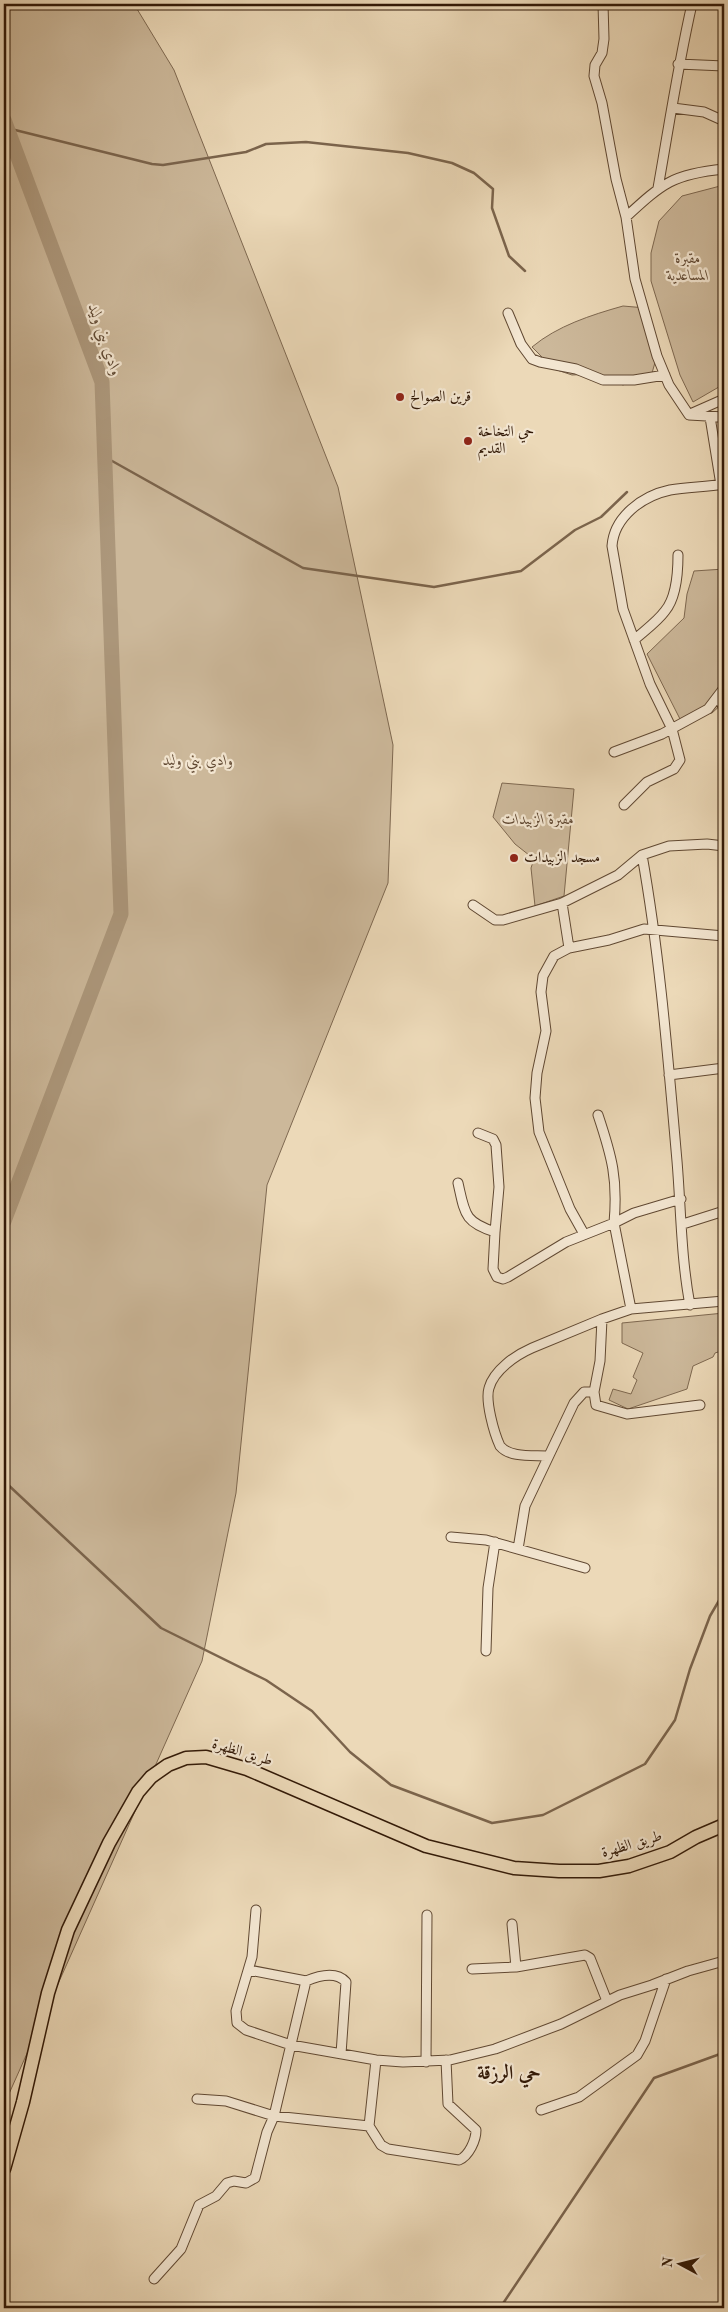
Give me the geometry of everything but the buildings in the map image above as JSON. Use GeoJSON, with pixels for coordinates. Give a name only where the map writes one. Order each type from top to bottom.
{"type":"FeatureCollection","features":[{"type":"Feature","properties":{"kind":"main road","name":"طريق الظهرة"},"geometry":{"type":"LineString","coordinates":[[4,2169],[25,2093],[48,1993],[68,1930],[109,1843],[138,1792],[151,1777],[168,1765],[186,1758],[206,1757],[247,1769],[426,1846],[514,1868],[559,1872],[599,1871],[629,1866],[670,1852],[696,1837],[724,1825]]}},
{"type":"Feature","properties":{"kind":"street"},"geometry":{"type":"LineString","coordinates":[[603,4],[603,46],[602,54],[595,65],[594,76],[602,103],[616,178],[626,217],[635,279],[657,356],[665,375],[689,415]]}},
{"type":"Feature","properties":{"kind":"street"},"geometry":{"type":"LineString","coordinates":[[658,188],[673,108],[678,64],[692,4]]}},
{"type":"Feature","properties":{"kind":"street"},"geometry":{"type":"LineString","coordinates":[[678,64],[724,66]]}},
{"type":"Feature","properties":{"kind":"street"},"geometry":{"type":"LineString","coordinates":[[673,108],[704,112],[724,121]]}},
{"type":"Feature","properties":{"kind":"street"},"geometry":{"type":"LineString","coordinates":[[626,217],[658,188],[676,178],[697,172],[724,169]]}},
{"type":"Feature","properties":{"kind":"street"},"geometry":{"type":"LineString","coordinates":[[508,313],[521,344],[532,359],[576,369],[603,380],[634,380],[665,375]]}},
{"type":"Feature","properties":{"kind":"street"},"geometry":{"type":"LineString","coordinates":[[689,415],[724,399]]}},
{"type":"Feature","properties":{"kind":"street"},"geometry":{"type":"LineString","coordinates":[[689,415],[724,417]]}},
{"type":"Feature","properties":{"kind":"street"},"geometry":{"type":"LineString","coordinates":[[624,805],[646,782],[674,769],[679,764],[680,754],[672,729],[650,684],[622,609],[612,535],[624,515],[640,503],[668,491],[723,484],[710,417]]}},
{"type":"Feature","properties":{"kind":"street"},"geometry":{"type":"LineString","coordinates":[[634,640],[664,613],[669,605],[678,555]]}},
{"type":"Feature","properties":{"kind":"street"},"geometry":{"type":"LineString","coordinates":[[614,752],[672,729],[708,709],[724,688]]}},
{"type":"Feature","properties":{"kind":"street"},"geometry":{"type":"LineString","coordinates":[[718,697],[724,708]]}},
{"type":"Feature","properties":{"kind":"street"},"geometry":{"type":"LineString","coordinates":[[473,904],[495,920],[503,920],[562,903],[618,875],[642,855],[669,846],[707,844],[724,846]]}},
{"type":"Feature","properties":{"kind":"street"},"geometry":{"type":"LineString","coordinates":[[642,855],[655,928],[683,1224],[685,1277],[690,1305]]}},
{"type":"Feature","properties":{"kind":"street"},"geometry":{"type":"LineString","coordinates":[[562,903],[569,948]]}},
{"type":"Feature","properties":{"kind":"street"},"geometry":{"type":"LineString","coordinates":[[584,1234],[570,1209],[539,1132],[535,1098],[537,1073],[546,1031],[541,992],[543,976],[554,956],[569,948],[609,940],[644,929],[655,928],[724,936]]}},
{"type":"Feature","properties":{"kind":"street"},"geometry":{"type":"LineString","coordinates":[[669,1074],[724,1068]]}},
{"type":"Feature","properties":{"kind":"street"},"geometry":{"type":"LineString","coordinates":[[598,1115],[612,1155],[615,1181],[614,1223],[631,1309]]}},
{"type":"Feature","properties":{"kind":"street"},"geometry":{"type":"LineString","coordinates":[[478,1133],[493,1139],[496,1145],[500,1187],[495,1232],[494,1274],[503,1279],[566,1242],[634,1213],[680,1199]]}},
{"type":"Feature","properties":{"kind":"street"},"geometry":{"type":"LineString","coordinates":[[458,1183],[463,1207],[472,1223],[495,1232]]}},
{"type":"Feature","properties":{"kind":"street"},"geometry":{"type":"LineString","coordinates":[[683,1224],[724,1211]]}},
{"type":"Feature","properties":{"kind":"street"},"geometry":{"type":"LineString","coordinates":[[548,1456],[510,1453],[504,1451],[500,1446],[488,1399],[489,1387],[503,1369],[520,1353],[631,1309],[724,1302]]}},
{"type":"Feature","properties":{"kind":"street"},"geometry":{"type":"LineString","coordinates":[[602,1319],[600,1362],[594,1392],[596,1405],[627,1414],[700,1405]]}},
{"type":"Feature","properties":{"kind":"street"},"geometry":{"type":"LineString","coordinates":[[518,1549],[524,1506],[548,1456],[579,1396],[584,1392],[594,1392]]}},
{"type":"Feature","properties":{"kind":"street"},"geometry":{"type":"LineString","coordinates":[[451,1537],[495,1542],[584,1568]]}},
{"type":"Feature","properties":{"kind":"street"},"geometry":{"type":"LineString","coordinates":[[486,1651],[488,1588],[495,1542]]}},
{"type":"Feature","properties":{"kind":"street"},"geometry":{"type":"LineString","coordinates":[[256,1910],[249,1970],[236,2011],[237,2023],[246,2030],[292,2045],[376,2060],[426,2062],[446,2060],[495,2049],[561,2024],[620,1995],[688,1970],[724,1962]]}},
{"type":"Feature","properties":{"kind":"street"},"geometry":{"type":"LineString","coordinates":[[426,2062],[428,1915]]}},
{"type":"Feature","properties":{"kind":"street"},"geometry":{"type":"LineString","coordinates":[[512,1924],[516,1968]]}},
{"type":"Feature","properties":{"kind":"street"},"geometry":{"type":"LineString","coordinates":[[472,1969],[516,1968],[585,1955],[590,1958],[608,2001]]}},
{"type":"Feature","properties":{"kind":"street"},"geometry":{"type":"LineString","coordinates":[[249,1970],[306,1981],[326,1975],[340,1977],[346,1982],[341,2054]]}},
{"type":"Feature","properties":{"kind":"street"},"geometry":{"type":"LineString","coordinates":[[541,2110],[579,2097],[637,2055],[645,2040],[666,1979]]}},
{"type":"Feature","properties":{"kind":"street"},"geometry":{"type":"LineString","coordinates":[[154,2279],[181,2249],[199,2205],[216,2196],[227,2183],[234,2181],[250,2182],[254,2178],[267,2132],[274,2116],[306,1981]]}},
{"type":"Feature","properties":{"kind":"street"},"geometry":{"type":"LineString","coordinates":[[376,2060],[369,2126],[381,2145],[394,2151],[455,2160],[463,2159],[467,2155],[476,2130],[448,2104],[446,2060]]}},
{"type":"Feature","properties":{"kind":"street"},"geometry":{"type":"LineString","coordinates":[[197,2099],[226,2101],[274,2116],[369,2126]]}},
{"type":"Feature","properties":{"kind":"green space","name":"وادي بني وليد"},"geometry":{"type":"Polygon","coordinates":[[[4,4],[134,4],[174,70],[338,487],[393,745],[388,883],[267,1185],[236,1493],[202,1661],[4,2105],[4,4]]]}},
{"type":"Feature","properties":{"kind":"green space","name":"مقبرة المساعدية"},"geometry":{"type":"Polygon","coordinates":[[[724,185],[724,384],[693,402],[680,375],[651,281],[651,253],[659,221],[682,196],[724,185]]]}},
{"type":"Feature","properties":{"kind":"green space"},"geometry":{"type":"Polygon","coordinates":[[[623,306],[646,308],[658,352],[652,373],[623,385],[592,374],[572,375],[554,369],[532,347],[563,327],[587,317],[623,306]]]}},
{"type":"Feature","properties":{"kind":"green space"},"geometry":{"type":"Polygon","coordinates":[[[724,569],[724,702],[712,713],[680,719],[647,654],[684,618],[687,594],[694,571],[724,569]]]}},
{"type":"Feature","properties":{"kind":"green space","name":"مقبرة الزبيدات"},"geometry":{"type":"Polygon","coordinates":[[[502,783],[574,789],[564,896],[535,906],[531,868],[534,859],[515,844],[493,817],[502,783]]]}},
{"type":"Feature","properties":{"kind":"green space"},"geometry":{"type":"Polygon","coordinates":[[[724,1313],[724,1350],[693,1366],[687,1389],[628,1409],[609,1400],[613,1389],[631,1394],[637,1380],[633,1377],[643,1353],[622,1343],[622,1323],[724,1313]]]}},
{"type":"Feature","properties":{"kind":"waterway","name":"وادي بني وليد"},"geometry":{"type":"LineString","coordinates":[[4,120],[102,382],[121,914],[4,1221]]}},
{"type":"Feature","properties":{"kind":"waterway"},"geometry":{"type":"LineString","coordinates":[[7,128],[152,164],[163,165],[246,152],[266,144],[306,142],[408,153],[452,163],[474,173],[493,189],[492,208],[509,256],[525,271]]}},
{"type":"Feature","properties":{"kind":"waterway"},"geometry":{"type":"LineString","coordinates":[[105,457],[303,568],[434,587],[521,571],[575,530],[601,517],[627,492]]}},
{"type":"Feature","properties":{"kind":"waterway"},"geometry":{"type":"LineString","coordinates":[[4,1481],[161,1628],[266,1680],[312,1711],[350,1752],[391,1785],[492,1823],[543,1815],[645,1764],[675,1720],[690,1669],[710,1616],[724,1592]]}},
{"type":"Feature","properties":{"kind":"waterway"},"geometry":{"type":"LineString","coordinates":[[500,2308],[654,2078],[720,2054],[724,2055]]}},
{"type":"Feature","properties":{"kind":"place","name":"قرين الصوالح"},"geometry":{"type":"Point","coordinates":[400,397]}},
{"type":"Feature","properties":{"kind":"place","name":"حي التخاخة القديم"},"geometry":{"type":"Point","coordinates":[468,441]}},
{"type":"Feature","properties":{"kind":"place","name":"مسجد الزبيدات"},"geometry":{"type":"Point","coordinates":[514,858]}},
{"type":"Feature","properties":{"kind":"district","name":"حي الرزقة"},"geometry":{"type":"Point","coordinates":[509,2074]}}]}
